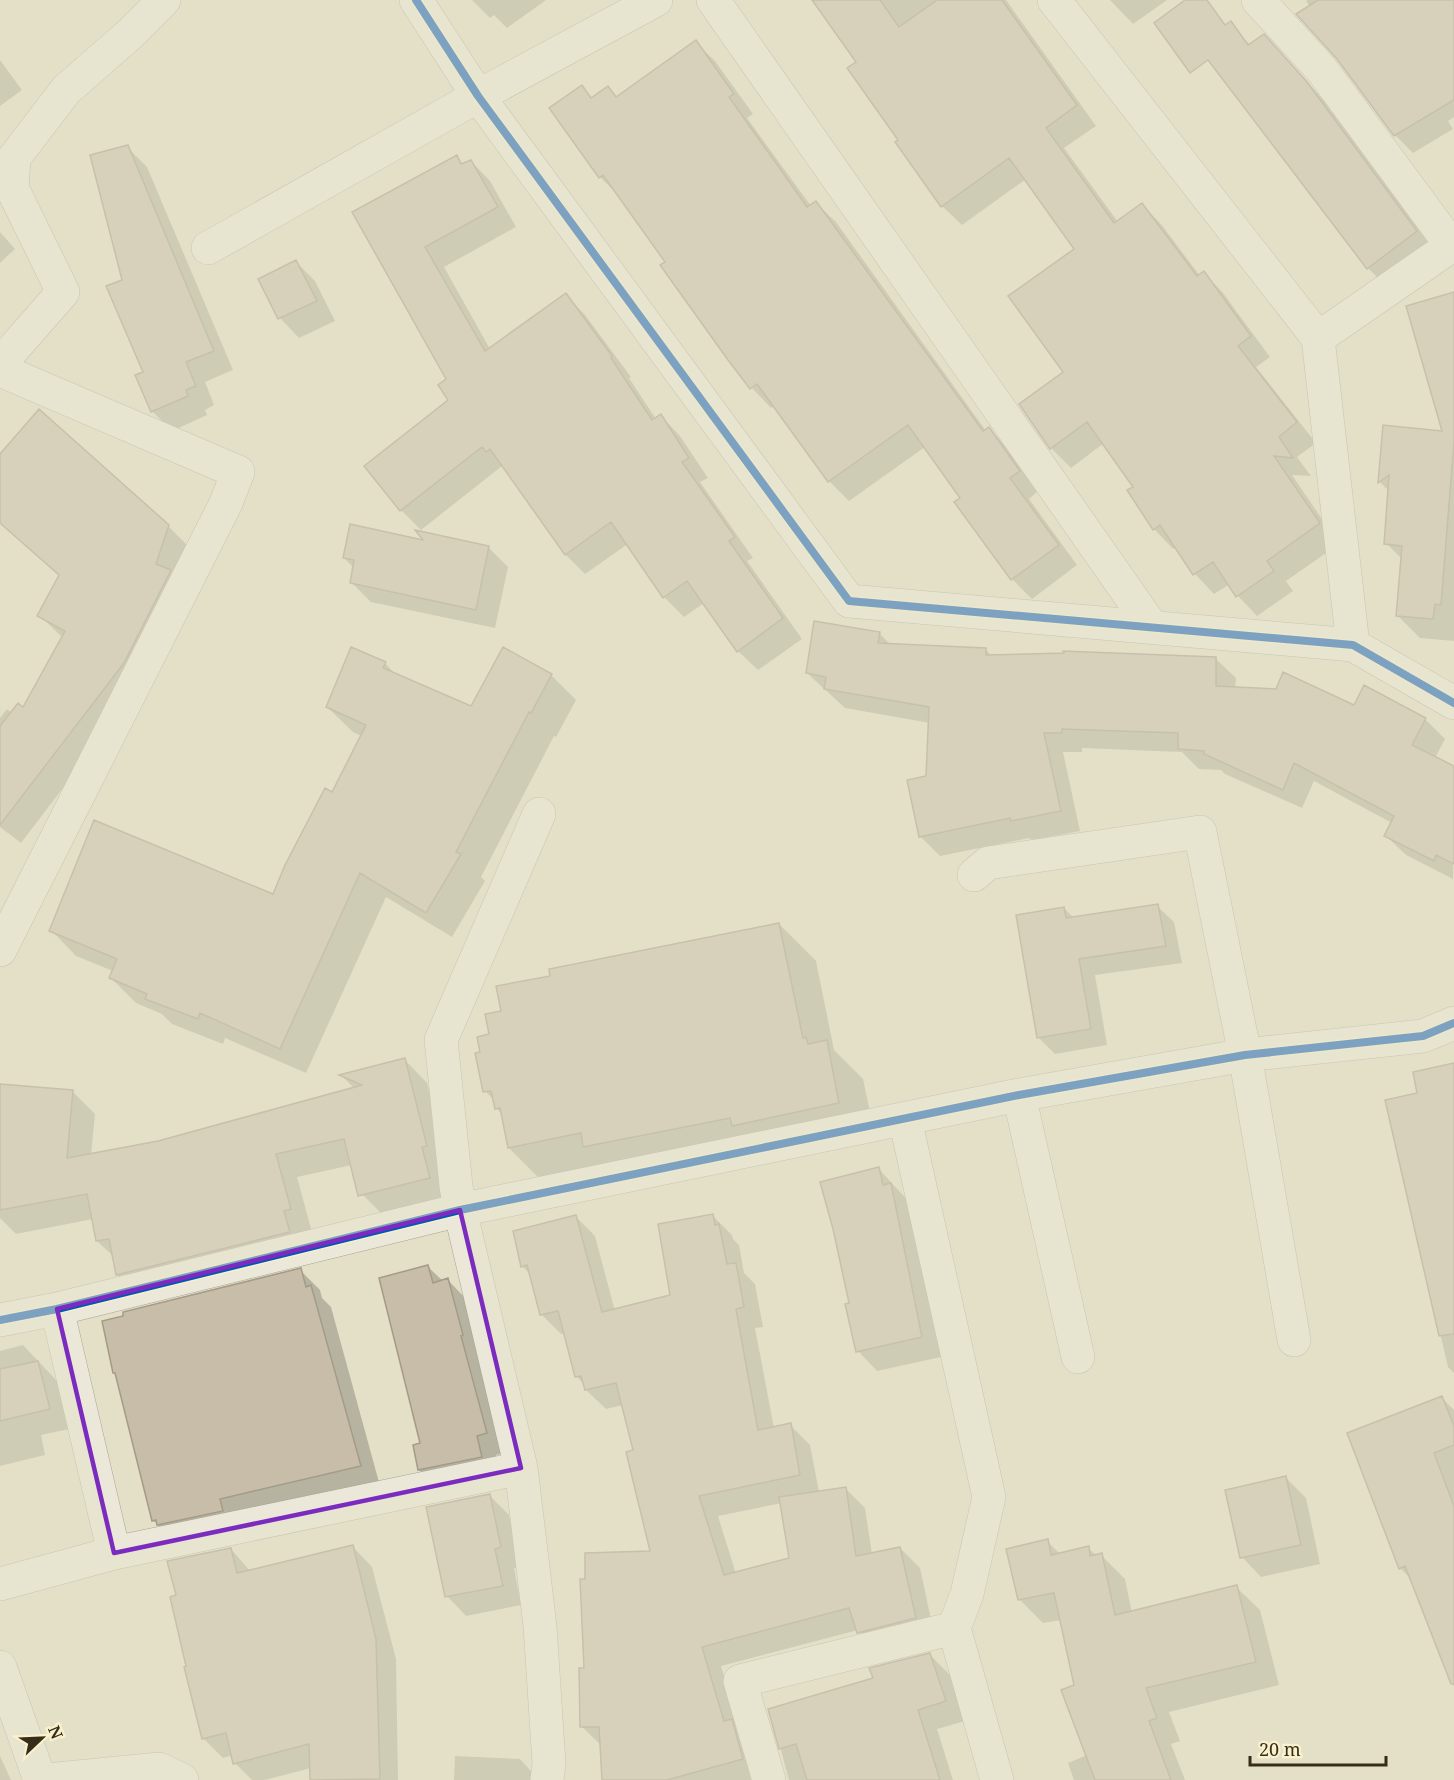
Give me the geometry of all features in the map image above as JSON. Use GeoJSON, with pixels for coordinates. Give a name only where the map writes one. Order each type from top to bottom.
{"type":"FeatureCollection","features":[{"type":"Feature","properties":{"kind":"street"},"geometry":{"type":"LineString","coordinates":[[0,364],[63,292],[12,188],[14,158],[66,90],[131,33],[164,0]]}},
{"type":"Feature","properties":{"kind":"street"},"geometry":{"type":"LineString","coordinates":[[416,0],[478,96],[849,601],[1353,645],[1454,703]]}},
{"type":"Feature","properties":{"kind":"street"},"geometry":{"type":"LineString","coordinates":[[208,248],[478,96],[656,0]]}},
{"type":"Feature","properties":{"kind":"street"},"geometry":{"type":"LineString","coordinates":[[713,0],[1152,627]]}},
{"type":"Feature","properties":{"kind":"street"},"geometry":{"type":"LineString","coordinates":[[1054,0],[1318,338],[1353,645]]}},
{"type":"Feature","properties":{"kind":"street"},"geometry":{"type":"LineString","coordinates":[[1258,0],[1322,69],[1453,245],[1318,338]]}},
{"type":"Feature","properties":{"kind":"street"},"geometry":{"type":"LineString","coordinates":[[0,370],[238,471],[226,503],[9,906],[0,950]]}},
{"type":"Feature","properties":{"kind":"street"},"geometry":{"type":"LineString","coordinates":[[539,814],[441,1040],[460,1210],[521,1468],[540,1626],[549,1764],[547,1780]]}},
{"type":"Feature","properties":{"kind":"street"},"geometry":{"type":"LineString","coordinates":[[974,875],[988,863],[1200,832],[1245,1055],[1294,1340]]}},
{"type":"Feature","properties":{"kind":"street"},"geometry":{"type":"LineString","coordinates":[[0,1320],[57,1309],[460,1210],[1019,1095],[1245,1055],[1423,1036],[1454,1023]]}},
{"type":"Feature","properties":{"kind":"street"},"geometry":{"type":"LineString","coordinates":[[1019,1095],[1078,1357]]}},
{"type":"Feature","properties":{"kind":"street"},"geometry":{"type":"LineString","coordinates":[[905,1119],[989,1497],[967,1594],[954,1628],[996,1780]]}},
{"type":"Feature","properties":{"kind":"street"},"geometry":{"type":"LineString","coordinates":[[57,1309],[114,1553]]}},
{"type":"Feature","properties":{"kind":"street"},"geometry":{"type":"LineString","coordinates":[[0,1584],[114,1553],[521,1468]]}},
{"type":"Feature","properties":{"kind":"street"},"geometry":{"type":"LineString","coordinates":[[769,1780],[740,1681],[954,1628]]}},
{"type":"Feature","properties":{"kind":"street"},"geometry":{"type":"LineString","coordinates":[[0,1667],[40,1780]]}},
{"type":"Feature","properties":{"kind":"street"},"geometry":{"type":"LineString","coordinates":[[47,1780],[159,1769],[182,1780]]}},
{"type":"Feature","properties":{"kind":"highlighted area"},"geometry":{"type":"Polygon","coordinates":[[[460,1210],[521,1468],[114,1553],[57,1309],[460,1210]]]}},
{"type":"Feature","properties":{"kind":"building"},"geometry":{"type":"Polygon","coordinates":[[[812,0],[880,0],[899,27],[937,0],[1002,0],[1077,105],[1046,128],[1114,223],[1142,203],[1197,276],[1204,271],[1251,336],[1238,346],[1297,422],[1279,437],[1293,458],[1274,456],[1320,523],[1267,561],[1274,571],[1236,597],[1213,562],[1193,575],[1160,525],[1153,530],[1127,490],[1133,487],[1087,422],[1050,449],[1019,404],[1063,372],[1008,296],[1074,249],[1009,158],[941,207],[895,142],[898,140],[847,68],[856,62],[812,0]]]}},
{"type":"Feature","properties":{"kind":"building"},"geometry":{"type":"Polygon","coordinates":[[[1185,0],[1207,0],[1225,25],[1231,21],[1248,45],[1264,34],[1307,82],[1417,231],[1367,269],[1208,60],[1190,73],[1154,23],[1185,0]]]}},
{"type":"Feature","properties":{"kind":"building"},"geometry":{"type":"Polygon","coordinates":[[[1318,0],[1454,0],[1454,100],[1394,136],[1337,59],[1296,14],[1318,0]]]}},
{"type":"Feature","properties":{"kind":"building"},"geometry":{"type":"Polygon","coordinates":[[[696,40],[734,94],[729,97],[807,207],[816,201],[983,431],[989,427],[1020,471],[1010,478],[1059,545],[1011,580],[954,502],[960,498],[908,425],[828,482],[757,384],[750,389],[728,360],[660,265],[665,262],[603,175],[599,178],[549,108],[582,85],[591,98],[608,86],[616,97],[696,40]]]}},
{"type":"Feature","properties":{"kind":"building"},"geometry":{"type":"Polygon","coordinates":[[[128,145],[214,351],[186,362],[196,386],[186,390],[188,396],[151,412],[135,375],[143,372],[106,286],[122,280],[90,155],[128,145]]]}},
{"type":"Feature","properties":{"kind":"building"},"geometry":{"type":"Polygon","coordinates":[[[457,155],[461,164],[471,160],[498,207],[425,247],[485,351],[566,293],[612,356],[611,358],[652,420],[661,414],[689,458],[682,462],[735,537],[729,541],[783,618],[737,652],[687,581],[663,598],[611,522],[565,555],[490,449],[486,452],[482,447],[400,511],[364,466],[448,400],[438,385],[446,379],[352,212],[457,155]]]}},
{"type":"Feature","properties":{"kind":"building"},"geometry":{"type":"Polygon","coordinates":[[[296,260],[317,301],[278,319],[258,279],[296,260]]]}},
{"type":"Feature","properties":{"kind":"building"},"geometry":{"type":"Polygon","coordinates":[[[1454,292],[1454,442],[1441,605],[1435,604],[1433,619],[1396,616],[1402,546],[1384,544],[1389,475],[1378,483],[1383,425],[1442,431],[1406,306],[1454,292]]]}},
{"type":"Feature","properties":{"kind":"building"},"geometry":{"type":"Polygon","coordinates":[[[39,409],[169,525],[156,564],[171,570],[124,663],[0,825],[0,726],[18,703],[23,707],[65,631],[37,616],[59,575],[0,523],[0,454],[39,409]]]}},
{"type":"Feature","properties":{"kind":"building"},"geometry":{"type":"Polygon","coordinates":[[[350,524],[423,540],[415,530],[489,546],[476,610],[350,583],[354,560],[343,558],[350,524]]]}},
{"type":"Feature","properties":{"kind":"building"},"geometry":{"type":"Polygon","coordinates":[[[814,621],[880,632],[878,643],[986,648],[986,655],[1064,653],[1063,651],[1216,657],[1216,686],[1276,689],[1283,672],[1354,705],[1364,685],[1426,718],[1412,745],[1454,766],[1454,864],[1436,855],[1434,861],[1384,836],[1394,816],[1294,763],[1283,790],[1204,754],[1204,751],[1178,749],[1178,733],[1062,729],[1062,733],[1044,733],[1061,811],[1011,821],[1010,818],[919,837],[907,780],[926,776],[929,707],[824,689],[826,677],[806,673],[814,621]]]}},
{"type":"Feature","properties":{"kind":"building"},"geometry":{"type":"Polygon","coordinates":[[[351,647],[386,662],[383,668],[471,706],[503,647],[552,674],[531,713],[529,712],[456,852],[461,854],[426,913],[360,873],[280,1049],[200,1013],[198,1019],[145,999],[147,994],[109,978],[117,959],[49,931],[94,820],[273,894],[285,865],[325,788],[332,792],[366,725],[326,707],[351,647]]]}},
{"type":"Feature","properties":{"kind":"building"},"geometry":{"type":"Polygon","coordinates":[[[1158,904],[1166,946],[1079,959],[1091,1029],[1037,1038],[1016,915],[1064,907],[1066,918],[1158,904]]]}},
{"type":"Feature","properties":{"kind":"building"},"geometry":{"type":"Polygon","coordinates":[[[779,923],[803,1038],[806,1037],[808,1044],[827,1040],[839,1103],[732,1126],[730,1118],[583,1147],[581,1133],[508,1148],[500,1108],[495,1109],[491,1091],[483,1092],[475,1053],[480,1052],[477,1037],[489,1034],[485,1014],[501,1011],[496,986],[550,976],[549,969],[779,923]]]}},
{"type":"Feature","properties":{"kind":"building"},"geometry":{"type":"Polygon","coordinates":[[[405,1058],[427,1146],[422,1147],[430,1178],[358,1196],[344,1139],[276,1154],[291,1209],[284,1211],[290,1232],[116,1275],[109,1239],[96,1241],[87,1194],[0,1210],[0,1084],[73,1090],[67,1158],[158,1141],[362,1085],[339,1075],[405,1058]]]}},
{"type":"Feature","properties":{"kind":"building"},"geometry":{"type":"Polygon","coordinates":[[[1454,1063],[1454,1334],[1439,1336],[1385,1100],[1417,1093],[1413,1072],[1454,1063]]]}},
{"type":"Feature","properties":{"kind":"building"},"geometry":{"type":"Polygon","coordinates":[[[879,1167],[883,1185],[891,1183],[922,1337],[856,1352],[845,1304],[849,1303],[820,1182],[879,1167]]]}},
{"type":"Feature","properties":{"kind":"building"},"geometry":{"type":"Polygon","coordinates":[[[713,1214],[715,1225],[719,1224],[727,1264],[736,1263],[744,1307],[736,1309],[758,1430],[791,1423],[800,1475],[699,1496],[724,1575],[789,1558],[779,1497],[846,1487],[856,1556],[900,1547],[916,1618],[857,1633],[849,1608],[702,1647],[724,1721],[732,1719],[743,1759],[667,1780],[602,1780],[599,1727],[580,1727],[579,1668],[584,1668],[580,1579],[585,1579],[585,1553],[650,1551],[626,1452],[633,1450],[616,1383],[585,1390],[581,1376],[575,1377],[558,1311],[540,1315],[527,1265],[521,1267],[513,1231],[576,1215],[602,1312],[670,1295],[658,1224],[713,1214]]]}},
{"type":"Feature","properties":{"kind":"building"},"geometry":{"type":"Polygon","coordinates":[[[428,1265],[433,1283],[448,1278],[487,1433],[477,1436],[482,1457],[418,1470],[413,1445],[420,1443],[379,1278],[428,1265]]]}},
{"type":"Feature","properties":{"kind":"building"},"geometry":{"type":"Polygon","coordinates":[[[301,1268],[306,1287],[311,1285],[361,1466],[220,1499],[223,1511],[157,1525],[156,1520],[152,1521],[115,1373],[113,1373],[102,1321],[123,1316],[123,1312],[301,1268]]]}},
{"type":"Feature","properties":{"kind":"building"},"geometry":{"type":"Polygon","coordinates":[[[38,1361],[50,1409],[0,1421],[0,1369],[38,1361]]]}},
{"type":"Feature","properties":{"kind":"building"},"geometry":{"type":"Polygon","coordinates":[[[1442,1396],[1454,1426],[1454,1445],[1434,1453],[1454,1506],[1454,1684],[1451,1684],[1405,1566],[1399,1569],[1347,1433],[1442,1396]]]}},
{"type":"Feature","properties":{"kind":"building"},"geometry":{"type":"Polygon","coordinates":[[[1286,1476],[1301,1545],[1240,1558],[1225,1490],[1286,1476]]]}},
{"type":"Feature","properties":{"kind":"building"},"geometry":{"type":"Polygon","coordinates":[[[490,1494],[501,1547],[495,1549],[503,1586],[445,1597],[426,1507],[490,1494]]]}},
{"type":"Feature","properties":{"kind":"building"},"geometry":{"type":"Polygon","coordinates":[[[1048,1539],[1051,1555],[1089,1546],[1090,1556],[1102,1553],[1115,1615],[1237,1585],[1256,1662],[1146,1688],[1157,1718],[1149,1721],[1171,1780],[1095,1780],[1061,1690],[1074,1685],[1054,1593],[1018,1600],[1006,1549],[1048,1539]]]}},
{"type":"Feature","properties":{"kind":"building"},"geometry":{"type":"Polygon","coordinates":[[[353,1545],[376,1639],[380,1779],[310,1780],[309,1744],[233,1764],[226,1733],[202,1739],[170,1597],[176,1595],[167,1561],[231,1548],[237,1573],[353,1545]]]}},
{"type":"Feature","properties":{"kind":"building"},"geometry":{"type":"Polygon","coordinates":[[[930,1653],[946,1701],[918,1710],[940,1780],[807,1780],[796,1744],[779,1749],[768,1709],[873,1678],[869,1668],[930,1653]]]}},
{"type":"Feature","properties":{"kind":"cycle path"},"geometry":{"type":"LineString","coordinates":[[416,0],[478,96],[849,601],[1353,645],[1454,703]]}},
{"type":"Feature","properties":{"kind":"cycle path"},"geometry":{"type":"LineString","coordinates":[[0,1320],[57,1309],[460,1210],[1019,1095],[1245,1055],[1423,1036],[1454,1023]]}}]}
